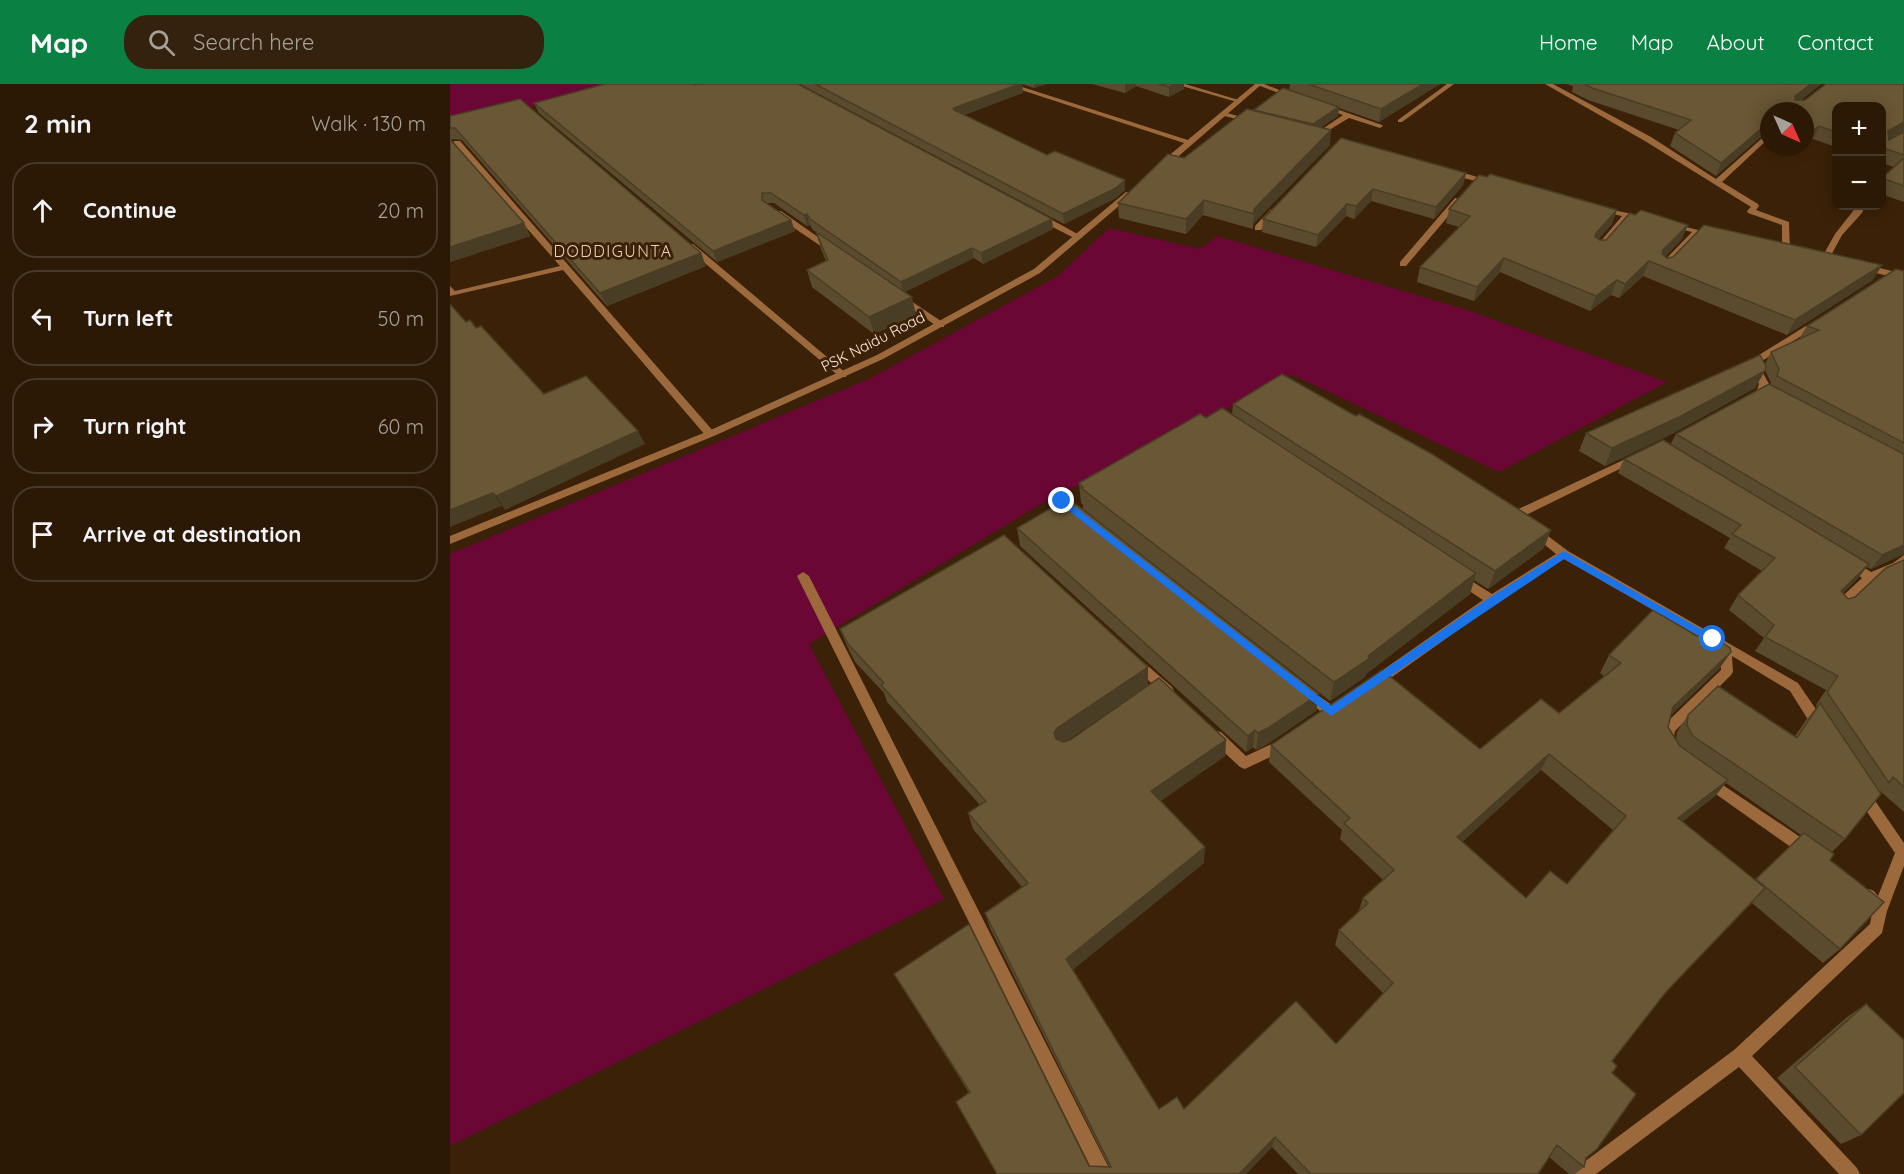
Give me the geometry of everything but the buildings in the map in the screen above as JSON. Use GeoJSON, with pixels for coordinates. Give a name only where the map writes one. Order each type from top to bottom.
{"type":"FeatureCollection","features":[{"type":"Feature","properties":{"kind":"street"},"geometry":{"type":"LineString","coordinates":[[1006,84],[1190,142]]}},
{"type":"Feature","properties":{"kind":"street"},"geometry":{"type":"LineString","coordinates":[[1178,84],[1239,101]]}},
{"type":"Feature","properties":{"kind":"street"},"geometry":{"type":"LineString","coordinates":[[1156,171],[1259,84],[1303,100]]}},
{"type":"Feature","properties":{"kind":"street"},"geometry":{"type":"LineString","coordinates":[[1400,121],[1451,84]]}},
{"type":"Feature","properties":{"kind":"street"},"geometry":{"type":"LineString","coordinates":[[1548,84],[1648,139],[1755,206],[1751,211],[1786,224],[1786,251]]}},
{"type":"Feature","properties":{"kind":"street"},"geometry":{"type":"LineString","coordinates":[[1314,103],[1380,126]]}},
{"type":"Feature","properties":{"kind":"street"},"geometry":{"type":"LineString","coordinates":[[1223,114],[1257,123]]}},
{"type":"Feature","properties":{"kind":"street"},"geometry":{"type":"LineString","coordinates":[[1314,137],[1348,115]]}},
{"type":"Feature","properties":{"kind":"street"},"geometry":{"type":"LineString","coordinates":[[1303,134],[1331,141]]}},
{"type":"Feature","properties":{"kind":"street"},"geometry":{"type":"LineString","coordinates":[[1716,183],[1760,142]]}},
{"type":"Feature","properties":{"kind":"street"},"geometry":{"type":"LineString","coordinates":[[457,143],[563,268],[710,434]]}},
{"type":"Feature","properties":{"kind":"street"},"geometry":{"type":"LineString","coordinates":[[1442,170],[1497,184]]}},
{"type":"Feature","properties":{"kind":"street"},"geometry":{"type":"LineString","coordinates":[[1469,187],[1477,178]]}},
{"type":"Feature","properties":{"kind":"street","name":"PSK Naidu Road"},"geometry":{"type":"LineString","coordinates":[[450,540],[710,434],[843,375],[941,325],[1037,271],[1138,186]]}},
{"type":"Feature","properties":{"kind":"street"},"geometry":{"type":"LineString","coordinates":[[1403,264],[1462,196]]}},
{"type":"Feature","properties":{"kind":"street"},"geometry":{"type":"LineString","coordinates":[[1258,228],[1282,203]]}},
{"type":"Feature","properties":{"kind":"street"},"geometry":{"type":"LineString","coordinates":[[770,207],[836,253]]}},
{"type":"Feature","properties":{"kind":"street"},"geometry":{"type":"LineString","coordinates":[[1593,207],[1651,220]]}},
{"type":"Feature","properties":{"kind":"street"},"geometry":{"type":"LineString","coordinates":[[1027,210],[1078,237]]}},
{"type":"Feature","properties":{"kind":"street"},"geometry":{"type":"LineString","coordinates":[[1825,259],[1839,234],[1859,210]]}},
{"type":"Feature","properties":{"kind":"street"},"geometry":{"type":"LineString","coordinates":[[1596,252],[1628,215]]}},
{"type":"Feature","properties":{"kind":"street"},"geometry":{"type":"LineString","coordinates":[[1663,223],[1720,236]]}},
{"type":"Feature","properties":{"kind":"street"},"geometry":{"type":"LineString","coordinates":[[1662,268],[1698,231]]}},
{"type":"Feature","properties":{"kind":"street"},"geometry":{"type":"LineString","coordinates":[[682,239],[843,375]]}},
{"type":"Feature","properties":{"kind":"street"},"geometry":{"type":"LineString","coordinates":[[1775,248],[1796,253]]}},
{"type":"Feature","properties":{"kind":"street"},"geometry":{"type":"LineString","coordinates":[[1815,257],[1837,261]]}},
{"type":"Feature","properties":{"kind":"street"},"geometry":{"type":"LineString","coordinates":[[1848,264],[1899,275]]}},
{"type":"Feature","properties":{"kind":"street"},"geometry":{"type":"LineString","coordinates":[[450,290],[453,294],[563,268]]}},
{"type":"Feature","properties":{"kind":"street"},"geometry":{"type":"LineString","coordinates":[[1875,286],[1899,275]]}},
{"type":"Feature","properties":{"kind":"street"},"geometry":{"type":"LineString","coordinates":[[893,292],[941,325]]}},
{"type":"Feature","properties":{"kind":"street"},"geometry":{"type":"LineString","coordinates":[[1742,402],[1761,392],[1764,384],[1756,369],[1757,360],[1826,317]]}},
{"type":"Feature","properties":{"kind":"street"},"geometry":{"type":"LineString","coordinates":[[1761,392],[1771,397]]}},
{"type":"Feature","properties":{"kind":"street"},"geometry":{"type":"LineString","coordinates":[[1645,453],[1511,512],[1564,554],[1794,687],[1824,734]]}},
{"type":"Feature","properties":{"kind":"street"},"geometry":{"type":"LineString","coordinates":[[1359,693],[1492,600],[1564,554]]}},
{"type":"Feature","properties":{"kind":"street"},"geometry":{"type":"LineString","coordinates":[[1840,558],[1870,577]]}},
{"type":"Feature","properties":{"kind":"street"},"geometry":{"type":"LineString","coordinates":[[1838,607],[1870,577],[1897,566],[1904,559]]}},
{"type":"Feature","properties":{"kind":"street"},"geometry":{"type":"LineString","coordinates":[[1452,574],[1492,600]]}},
{"type":"Feature","properties":{"kind":"street"},"geometry":{"type":"LineString","coordinates":[[803,576],[1103,1174]]}},
{"type":"Feature","properties":{"kind":"street"},"geometry":{"type":"LineString","coordinates":[[1675,758],[1666,743],[1669,729],[1727,672],[1726,657],[1713,639]]}},
{"type":"Feature","properties":{"kind":"street"},"geometry":{"type":"LineString","coordinates":[[1127,654],[1156,688],[1178,701]]}},
{"type":"Feature","properties":{"kind":"street"},"geometry":{"type":"LineString","coordinates":[[1294,683],[1331,712]]}},
{"type":"Feature","properties":{"kind":"street"},"geometry":{"type":"LineString","coordinates":[[1203,724],[1245,763],[1272,751],[1292,738]]}},
{"type":"Feature","properties":{"kind":"street"},"geometry":{"type":"LineString","coordinates":[[1694,771],[1818,858]]}},
{"type":"Feature","properties":{"kind":"street"},"geometry":{"type":"LineString","coordinates":[[1582,1174],[1740,1056],[1877,928],[1880,911],[1902,852],[1854,781]]}},
{"type":"Feature","properties":{"kind":"street"},"geometry":{"type":"LineString","coordinates":[[1857,884],[1866,891],[1880,911]]}},
{"type":"Feature","properties":{"kind":"street"},"geometry":{"type":"LineString","coordinates":[[1740,1056],[1851,1174]]}},
{"type":"Feature","properties":{"kind":"shaded area"},"geometry":{"type":"Polygon","coordinates":[[[450,84],[619,84],[450,128],[450,84]]]}},
{"type":"Feature","properties":{"kind":"shaded area"},"geometry":{"type":"Polygon","coordinates":[[[1109,228],[1200,249],[1217,236],[1467,310],[1667,382],[1499,472],[1293,375],[1041,504],[809,644],[944,899],[450,1146],[450,554],[871,378],[1058,276],[1109,228]]]}},
{"type":"Feature","properties":{"kind":"district","name":"DODDIGUNTA"},"geometry":{"type":"Point","coordinates":[613,251]}},
{"type":"Feature","properties":{"kind":"route"},"geometry":{"type":"LineString","coordinates":[[1062,501],[1331,712],[1492,600],[1564,554],[1713,639]]}}]}
